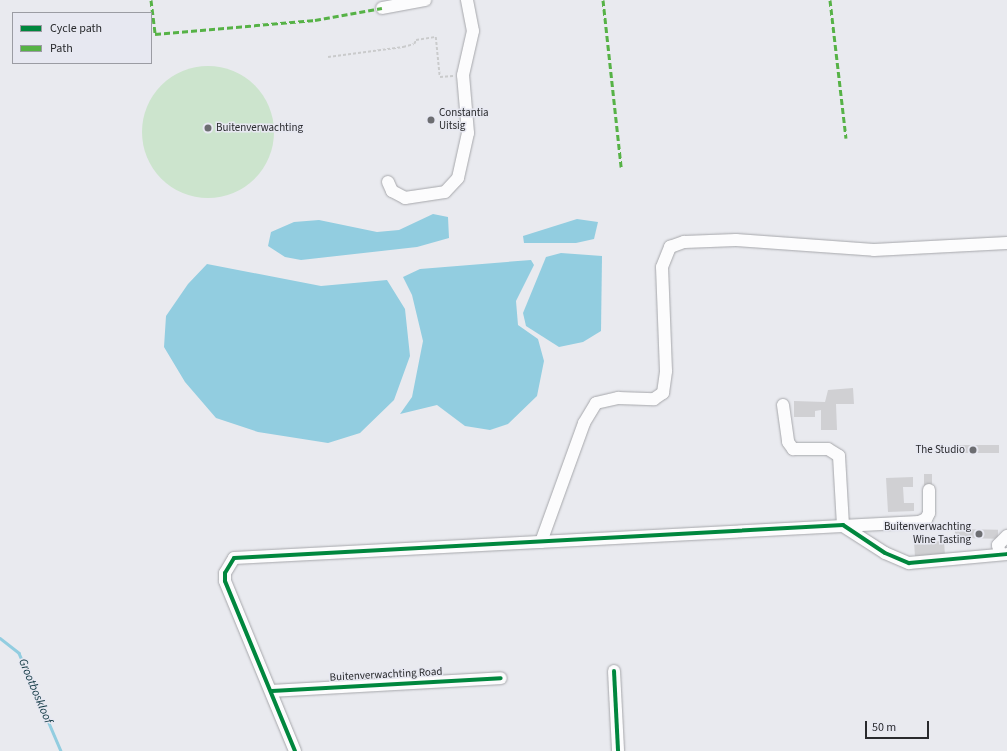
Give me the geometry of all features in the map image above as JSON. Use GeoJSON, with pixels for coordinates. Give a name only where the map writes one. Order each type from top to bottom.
{"type":"FeatureCollection","features":[{"type":"Feature","properties":{"kind":"street"},"geometry":{"type":"LineString","coordinates":[[382,8],[425,0]]}},
{"type":"Feature","properties":{"kind":"street"},"geometry":{"type":"LineString","coordinates":[[388,182],[392,191],[402,198],[445,192],[456,182],[468,133],[463,75],[473,37],[467,0]]}},
{"type":"Feature","properties":{"kind":"street"},"geometry":{"type":"LineString","coordinates":[[541,542],[584,423],[596,403],[618,398],[654,400],[663,393],[666,371],[662,272],[663,259],[670,248],[684,242],[736,240],[885,250],[1007,243]]}},
{"type":"Feature","properties":{"kind":"street"},"geometry":{"type":"LineString","coordinates":[[783,405],[787,438],[793,449],[828,449],[839,456],[843,525]]}},
{"type":"Feature","properties":{"kind":"street"},"geometry":{"type":"LineString","coordinates":[[295,751],[272,691],[226,586],[227,568],[234,558],[843,525],[926,519],[929,490]]}},
{"type":"Feature","properties":{"kind":"street"},"geometry":{"type":"LineString","coordinates":[[843,525],[885,553],[910,563],[1004,554],[998,545],[1007,536]]}},
{"type":"Feature","properties":{"kind":"street"},"geometry":{"type":"LineString","coordinates":[[614,671],[618,751]]}},
{"type":"Feature","properties":{"kind":"street","name":"Buitenverwachting Road"},"geometry":{"type":"LineString","coordinates":[[272,691],[501,678]]}},
{"type":"Feature","properties":{"kind":"path"},"geometry":{"type":"LineString","coordinates":[[328,57],[403,47],[414,44],[416,40],[436,37],[440,77],[463,75]]}},
{"type":"Feature","properties":{"kind":"green space","name":"Buitenverwachting"},"geometry":{"type":"Polygon","coordinates":[[[215,66],[227,68],[239,73],[255,85],[267,101],[272,113],[274,132],[272,151],[267,163],[255,179],[239,191],[227,196],[201,198],[189,196],[177,191],[161,179],[149,163],[144,151],[142,125],[144,113],[149,101],[161,85],[177,73],[189,68],[215,66]]]}},
{"type":"Feature","properties":{"kind":"water"},"geometry":{"type":"Polygon","coordinates":[[[433,214],[448,217],[449,238],[417,247],[301,260],[285,257],[268,246],[271,232],[294,222],[319,220],[377,232],[399,230],[433,214]]]}},
{"type":"Feature","properties":{"kind":"water"},"geometry":{"type":"Polygon","coordinates":[[[577,219],[598,222],[594,239],[576,243],[524,243],[523,236],[577,219]]]}},
{"type":"Feature","properties":{"kind":"water"},"geometry":{"type":"Polygon","coordinates":[[[561,253],[602,256],[601,331],[583,342],[559,347],[526,326],[523,313],[546,257],[561,253]]]}},
{"type":"Feature","properties":{"kind":"water"},"geometry":{"type":"Polygon","coordinates":[[[531,260],[534,265],[516,301],[518,325],[538,339],[544,361],[537,396],[508,424],[490,430],[465,426],[437,405],[400,414],[412,397],[423,341],[412,295],[403,277],[420,269],[531,260]]]}},
{"type":"Feature","properties":{"kind":"water"},"geometry":{"type":"Polygon","coordinates":[[[207,264],[321,286],[387,280],[405,309],[410,356],[394,400],[360,433],[328,443],[258,432],[216,418],[185,382],[164,347],[166,316],[188,284],[207,264]]]}},
{"type":"Feature","properties":{"kind":"building"},"geometry":{"type":"Polygon","coordinates":[[[853,388],[854,404],[836,404],[837,430],[821,430],[821,410],[815,411],[815,417],[794,417],[794,401],[825,402],[828,390],[853,388]]]}},
{"type":"Feature","properties":{"kind":"building"},"geometry":{"type":"Polygon","coordinates":[[[954,445],[999,445],[999,453],[954,453],[954,445]]]}},
{"type":"Feature","properties":{"kind":"building"},"geometry":{"type":"Polygon","coordinates":[[[924,474],[932,474],[932,486],[924,486],[924,474]]]}},
{"type":"Feature","properties":{"kind":"building"},"geometry":{"type":"Polygon","coordinates":[[[913,477],[913,487],[903,487],[904,503],[914,503],[914,511],[888,512],[886,478],[913,477]]]}},
{"type":"Feature","properties":{"kind":"building"},"geometry":{"type":"Polygon","coordinates":[[[955,529],[998,530],[998,539],[955,538],[955,529]]]}},
{"type":"Feature","properties":{"kind":"building"},"geometry":{"type":"Polygon","coordinates":[[[944,541],[945,554],[915,556],[914,543],[944,541]]]}},
{"type":"Feature","properties":{"kind":"waterway","name":"Grootboskloof"},"geometry":{"type":"LineString","coordinates":[[0,638],[19,653],[61,751]]}},
{"type":"Feature","properties":{"kind":"marked path"},"geometry":{"type":"LineString","coordinates":[[151,0],[155,34],[315,20],[382,8]]}},
{"type":"Feature","properties":{"kind":"marked path"},"geometry":{"type":"LineString","coordinates":[[603,0],[621,167]]}},
{"type":"Feature","properties":{"kind":"marked path"},"geometry":{"type":"LineString","coordinates":[[830,0],[846,138]]}},
{"type":"Feature","properties":{"kind":"cycle path"},"geometry":{"type":"LineString","coordinates":[[295,751],[225,581],[225,573],[234,558],[843,525],[885,553],[909,563],[1007,554]]}},
{"type":"Feature","properties":{"kind":"cycle path"},"geometry":{"type":"LineString","coordinates":[[614,671],[618,751]]}},
{"type":"Feature","properties":{"kind":"cycle path"},"geometry":{"type":"LineString","coordinates":[[272,691],[501,678]]}},
{"type":"Feature","properties":{"kind":"place","name":"Constantia Uitsig"},"geometry":{"type":"Point","coordinates":[431,120]}},
{"type":"Feature","properties":{"kind":"place","name":"Buitenverwachting"},"geometry":{"type":"Point","coordinates":[208,128]}},
{"type":"Feature","properties":{"kind":"place","name":"The Studio"},"geometry":{"type":"Point","coordinates":[973,450]}},
{"type":"Feature","properties":{"kind":"place","name":"Buitenverwachting Wine Tasting"},"geometry":{"type":"Point","coordinates":[979,534]}}]}
